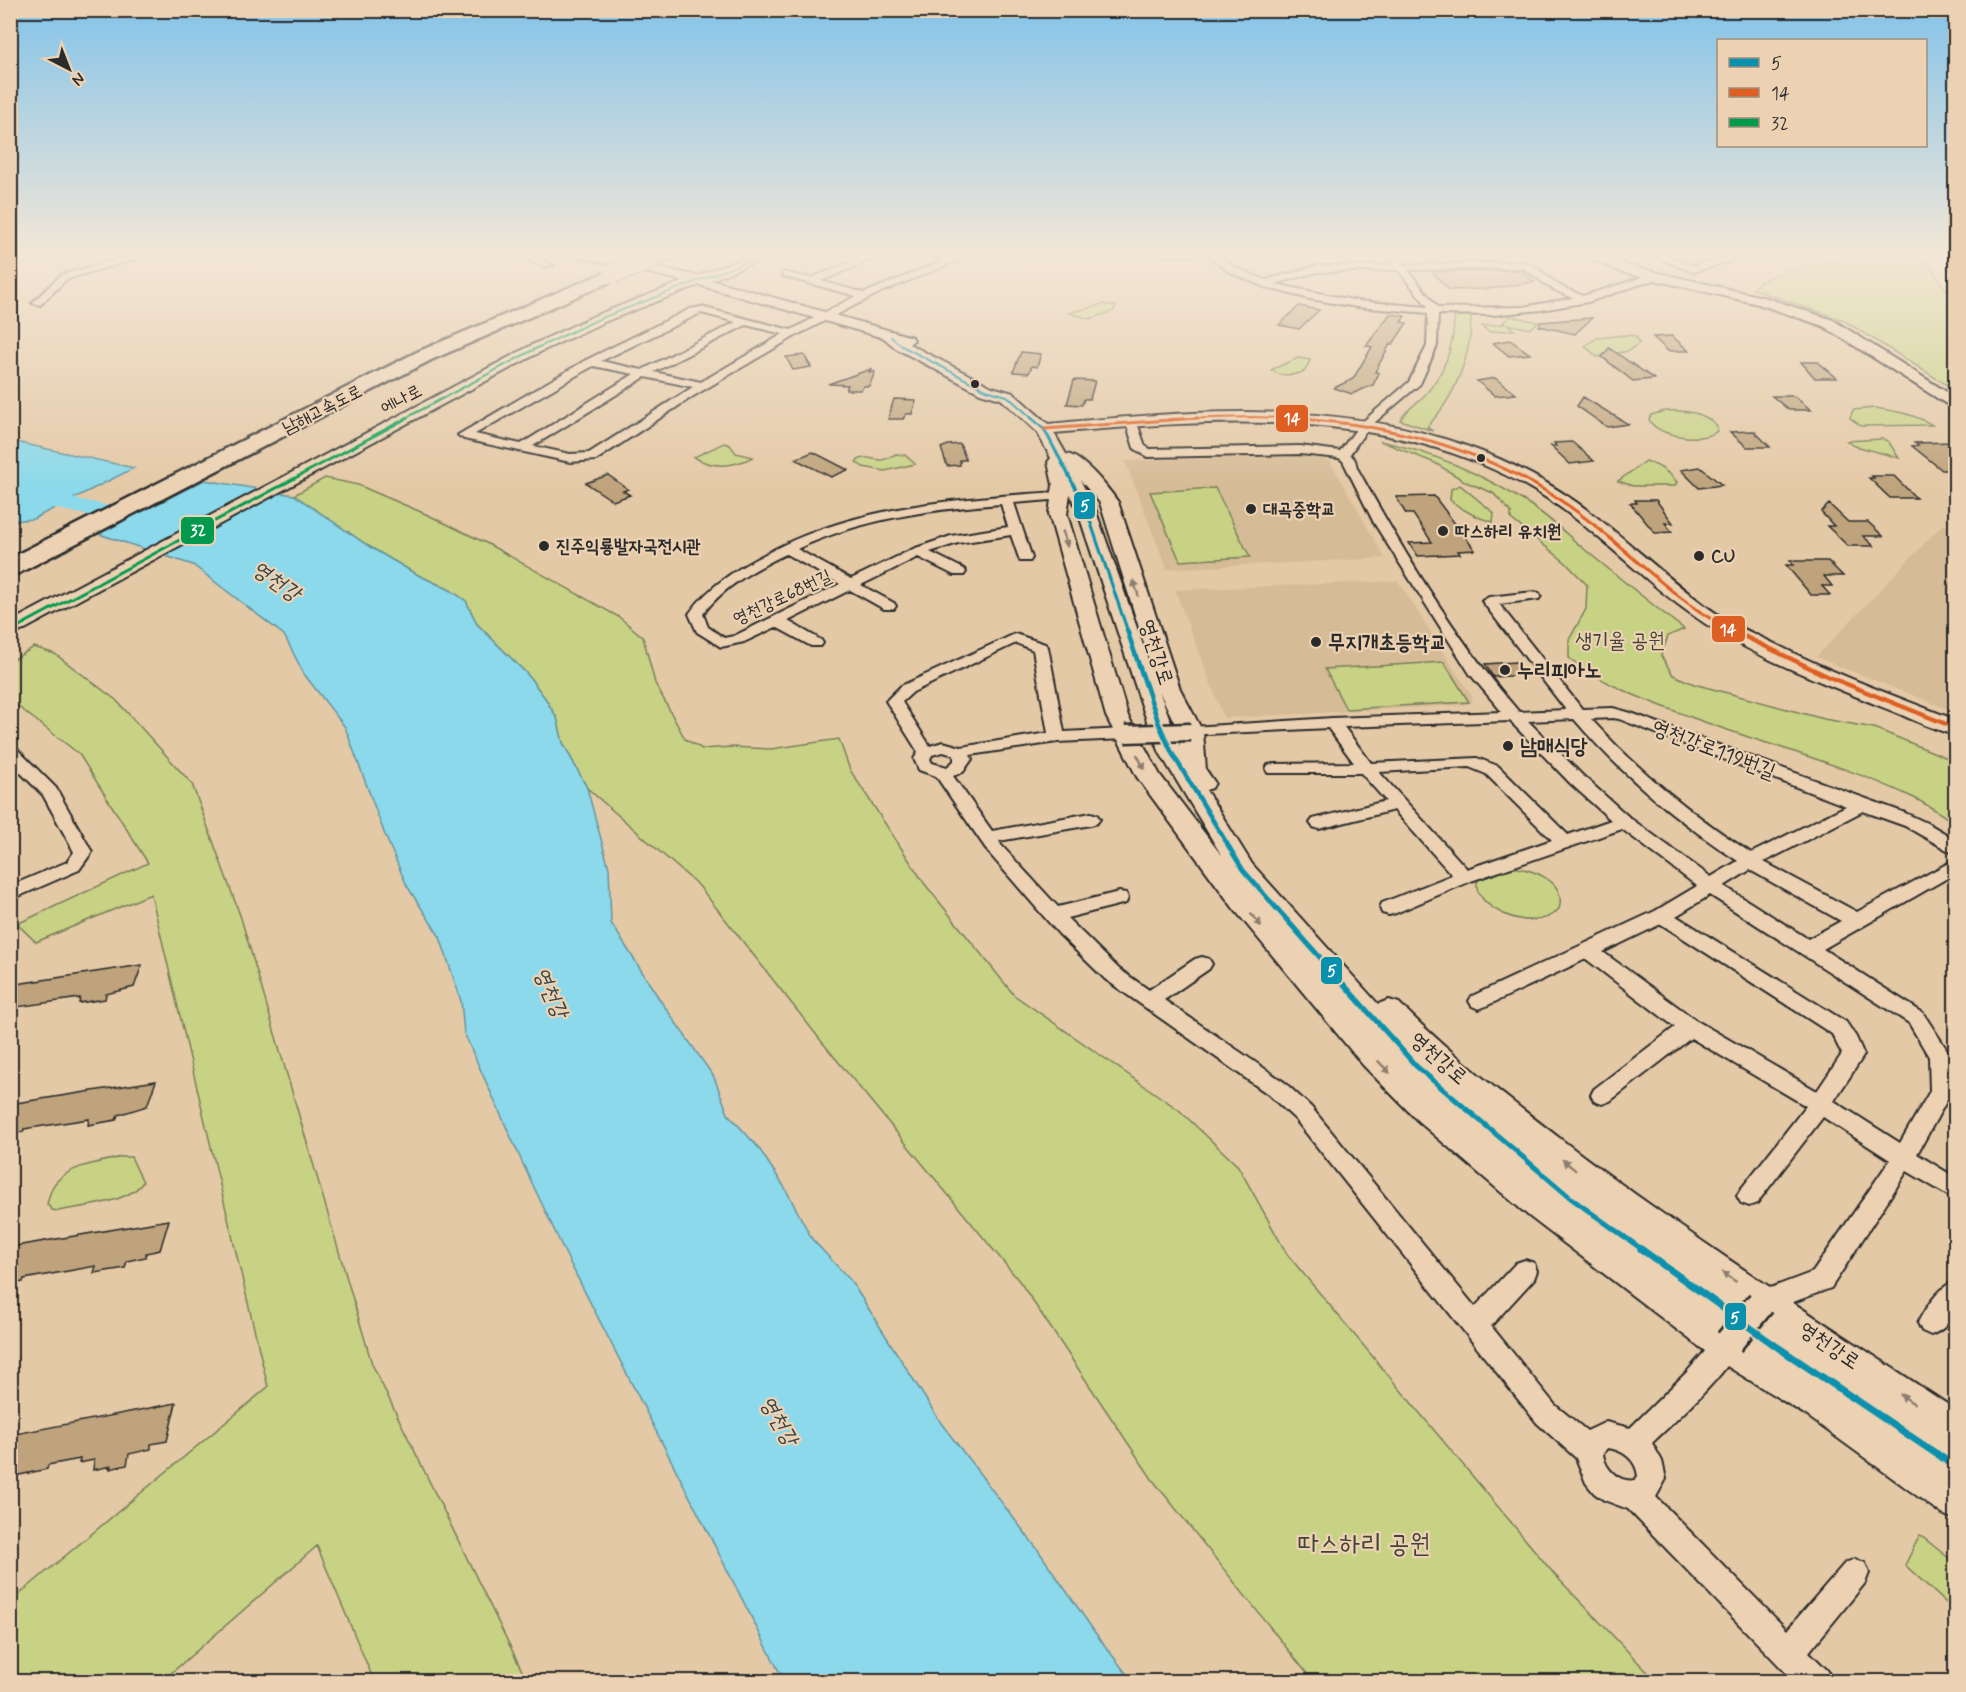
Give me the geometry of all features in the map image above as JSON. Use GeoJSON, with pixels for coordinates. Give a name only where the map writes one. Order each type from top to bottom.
{"type":"FeatureCollection","features":[{"type":"Feature","properties":{"kind":"highway","name":"남해고속도로"},"geometry":{"type":"LineString","coordinates":[[10,549],[411,350],[455,331]]}},
{"type":"Feature","properties":{"kind":"highway","name":"남해고속도로"},"geometry":{"type":"LineString","coordinates":[[10,568],[424,356],[479,331]]}},
{"type":"Feature","properties":{"kind":"street","name":"에나로"},"geometry":{"type":"LineString","coordinates":[[297,482],[497,377],[595,331]]}},
{"type":"Feature","properties":{"kind":"street"},"geometry":{"type":"LineString","coordinates":[[653,331],[590,362],[464,435],[570,458],[592,457],[701,385],[795,331]]}},
{"type":"Feature","properties":{"kind":"street"},"geometry":{"type":"LineString","coordinates":[[522,448],[644,373],[726,331]]}},
{"type":"Feature","properties":{"kind":"street"},"geometry":{"type":"LineString","coordinates":[[782,331],[791,333]]}},
{"type":"Feature","properties":{"kind":"street","name":"영천강로"},"geometry":{"type":"LineString","coordinates":[[872,331],[891,337],[902,346],[986,390],[1007,396],[1096,485],[1109,502],[1169,689],[1191,732],[1194,770],[1256,862],[1292,907],[1350,972],[1408,1031],[1474,1088],[1585,1177],[1763,1302],[1956,1432]]}},
{"type":"Feature","properties":{"kind":"street"},"geometry":{"type":"LineString","coordinates":[[1343,455],[1364,426],[1414,384],[1432,346],[1433,331]]}},
{"type":"Feature","properties":{"kind":"street"},"geometry":{"type":"LineString","coordinates":[[1840,331],[1956,405]]}},
{"type":"Feature","properties":{"kind":"street"},"geometry":{"type":"LineString","coordinates":[[590,362],[701,385]]}},
{"type":"Feature","properties":{"kind":"street"},"geometry":{"type":"LineString","coordinates":[[1047,435],[1132,422],[1250,417],[1364,426],[1403,433],[1459,449],[1511,471],[1550,493],[1715,621],[1776,654],[1956,728]]}},
{"type":"Feature","properties":{"kind":"street"},"geometry":{"type":"LineString","coordinates":[[1132,422],[1140,448],[1147,453],[1300,450],[1343,455],[1349,460],[1354,475],[1381,523],[1478,674],[1514,716],[1624,822],[1709,885],[1916,1018],[1940,1056],[1941,1091],[1904,1159],[1822,1280],[1763,1302],[1695,1382],[1634,1443]]}},
{"type":"Feature","properties":{"kind":"street","name":"영천강로"},"geometry":{"type":"LineString","coordinates":[[1047,435],[1062,485],[1058,514],[1117,716],[1125,734],[1149,777],[1243,903],[1374,1058],[1429,1112],[1542,1207],[1728,1344],[1819,1402],[1956,1500]]}},
{"type":"Feature","properties":{"kind":"street","name":"영천강로"},"geometry":{"type":"LineString","coordinates":[[1047,435],[1085,506],[1159,724],[1172,753],[1243,870],[1324,964],[1416,1066],[1572,1199],[1773,1344],[1956,1467]]}},
{"type":"Feature","properties":{"kind":"street"},"geometry":{"type":"LineString","coordinates":[[10,631],[297,482]]}},
{"type":"Feature","properties":{"kind":"street"},"geometry":{"type":"LineString","coordinates":[[10,643],[297,482]]}},
{"type":"Feature","properties":{"kind":"street","name":"영천강로68번길"},"geometry":{"type":"LineString","coordinates":[[1015,530],[956,539],[918,552],[739,639],[721,643],[702,629],[696,614],[717,589],[745,570],[809,537],[867,519],[946,504],[1059,496]]}},
{"type":"Feature","properties":{"kind":"street"},"geometry":{"type":"LineString","coordinates":[[1006,499],[1025,558]]}},
{"type":"Feature","properties":{"kind":"street"},"geometry":{"type":"LineString","coordinates":[[785,548],[889,606]]}},
{"type":"Feature","properties":{"kind":"street"},"geometry":{"type":"LineString","coordinates":[[918,552],[959,572]]}},
{"type":"Feature","properties":{"kind":"street"},"geometry":{"type":"LineString","coordinates":[[1534,596],[1489,601],[1613,752],[1667,801],[1751,861],[1817,901],[1856,920]]}},
{"type":"Feature","properties":{"kind":"street"},"geometry":{"type":"LineString","coordinates":[[777,621],[816,643]]}},
{"type":"Feature","properties":{"kind":"street"},"geometry":{"type":"LineString","coordinates":[[926,752],[894,701],[907,689],[1015,638],[1040,647],[1057,737]]}},
{"type":"Feature","properties":{"kind":"street","name":"영천강로119번길"},"geometry":{"type":"LineString","coordinates":[[1125,734],[1579,713],[1624,716],[1862,805],[1890,813],[1946,841],[1956,849]]}},
{"type":"Feature","properties":{"kind":"street"},"geometry":{"type":"LineString","coordinates":[[1332,723],[1396,804],[1464,877]]}},
{"type":"Feature","properties":{"kind":"street"},"geometry":{"type":"LineString","coordinates":[[960,752],[963,755],[963,763],[954,770],[942,772],[925,766],[922,759],[926,752],[943,747],[960,752],[1057,737],[1125,734]]}},
{"type":"Feature","properties":{"kind":"street"},"geometry":{"type":"LineString","coordinates":[[10,752],[50,792],[82,852],[73,866],[10,894]]}},
{"type":"Feature","properties":{"kind":"street"},"geometry":{"type":"LineString","coordinates":[[1274,769],[1366,768],[1471,762],[1492,770],[1564,842]]}},
{"type":"Feature","properties":{"kind":"street"},"geometry":{"type":"LineString","coordinates":[[942,772],[989,837],[995,849],[1054,915],[1112,974],[1276,1088],[1302,1113],[1546,1414],[1589,1450]]}},
{"type":"Feature","properties":{"kind":"street"},"geometry":{"type":"LineString","coordinates":[[1319,823],[1396,804]]}},
{"type":"Feature","properties":{"kind":"street"},"geometry":{"type":"LineString","coordinates":[[1479,1001],[1662,916],[1751,861],[1862,805]]}},
{"type":"Feature","properties":{"kind":"street"},"geometry":{"type":"LineString","coordinates":[[989,837],[1091,819]]}},
{"type":"Feature","properties":{"kind":"street"},"geometry":{"type":"LineString","coordinates":[[1389,909],[1464,877],[1624,822]]}},
{"type":"Feature","properties":{"kind":"street"},"geometry":{"type":"LineString","coordinates":[[1808,948],[1956,865]]}},
{"type":"Feature","properties":{"kind":"street"},"geometry":{"type":"LineString","coordinates":[[1054,915],[1119,898]]}},
{"type":"Feature","properties":{"kind":"street"},"geometry":{"type":"LineString","coordinates":[[1662,916],[1839,1029],[1846,1037],[1853,1055],[1820,1104],[1749,1196]]}},
{"type":"Feature","properties":{"kind":"street"},"geometry":{"type":"LineString","coordinates":[[1587,951],[1690,1027],[1820,1104],[1956,1190]]}},
{"type":"Feature","properties":{"kind":"street"},"geometry":{"type":"LineString","coordinates":[[1149,1000],[1202,964]]}},
{"type":"Feature","properties":{"kind":"street"},"geometry":{"type":"LineString","coordinates":[[1602,1095],[1690,1027]]}},
{"type":"Feature","properties":{"kind":"street"},"geometry":{"type":"LineString","coordinates":[[1475,1325],[1525,1271]]}},
{"type":"Feature","properties":{"kind":"street"},"geometry":{"type":"LineString","coordinates":[[1931,1323],[1956,1291]]}},
{"type":"Feature","properties":{"kind":"street"},"geometry":{"type":"LineString","coordinates":[[1634,1496],[1643,1492],[1652,1479],[1649,1460],[1634,1443],[1615,1435],[1598,1438],[1589,1450],[1591,1469],[1597,1478],[1614,1491],[1634,1496],[1817,1682]]}},
{"type":"Feature","properties":{"kind":"street"},"geometry":{"type":"LineString","coordinates":[[1788,1653],[1855,1573]]}},
{"type":"Feature","properties":{"kind":"shaded area","name":"대곡중학교"},"geometry":{"type":"Polygon","coordinates":[[[1322,457],[1330,461],[1385,558],[1167,569],[1125,461],[1322,457]]]}},
{"type":"Feature","properties":{"kind":"shaded area"},"geometry":{"type":"Polygon","coordinates":[[[1943,524],[1955,528],[1955,712],[1816,657],[1943,524]]]}},
{"type":"Feature","properties":{"kind":"shaded area","name":"무지개초등학교"},"geometry":{"type":"Polygon","coordinates":[[[1398,581],[1471,695],[1473,702],[1464,705],[1224,718],[1175,590],[1398,581]]]}},
{"type":"Feature","properties":{"kind":"green space"},"geometry":{"type":"Polygon","coordinates":[[[1453,331],[1471,331],[1465,361],[1453,390],[1437,416],[1427,427],[1433,431],[1400,420],[1437,379],[1453,331]]]}},
{"type":"Feature","properties":{"kind":"green space"},"geometry":{"type":"Polygon","coordinates":[[[1861,331],[1955,331],[1955,390],[1861,331]]]}},
{"type":"Feature","properties":{"kind":"green space"},"geometry":{"type":"Polygon","coordinates":[[[1636,336],[1639,343],[1628,351],[1597,357],[1585,346],[1597,338],[1636,336]]]}},
{"type":"Feature","properties":{"kind":"green space"},"geometry":{"type":"Polygon","coordinates":[[[1298,358],[1310,360],[1305,371],[1288,375],[1271,370],[1298,358]]]}},
{"type":"Feature","properties":{"kind":"green space"},"geometry":{"type":"Polygon","coordinates":[[[1875,408],[1912,416],[1932,425],[1861,426],[1850,418],[1853,410],[1875,408]]]}},
{"type":"Feature","properties":{"kind":"green space"},"geometry":{"type":"Polygon","coordinates":[[[1665,411],[1700,415],[1712,421],[1717,426],[1717,431],[1702,437],[1670,434],[1653,425],[1649,419],[1651,415],[1665,411]]]}},
{"type":"Feature","properties":{"kind":"green space"},"geometry":{"type":"Polygon","coordinates":[[[1882,439],[1888,441],[1899,458],[1852,445],[1847,441],[1882,439]]]}},
{"type":"Feature","properties":{"kind":"green space","name":"생기율 공원"},"geometry":{"type":"Polygon","coordinates":[[[1380,441],[1419,451],[1456,465],[1510,492],[1549,519],[1684,629],[1668,636],[1661,656],[1673,675],[1694,684],[1824,719],[1874,728],[1955,761],[1955,823],[1912,797],[1885,785],[1656,704],[1611,684],[1583,668],[1569,658],[1569,640],[1586,609],[1587,585],[1565,562],[1511,519],[1511,512],[1493,493],[1466,482],[1435,463],[1380,441]]]}},
{"type":"Feature","properties":{"kind":"green space"},"geometry":{"type":"Polygon","coordinates":[[[724,443],[730,445],[736,453],[753,457],[731,465],[716,465],[694,457],[724,443]]]}},
{"type":"Feature","properties":{"kind":"green space"},"geometry":{"type":"Polygon","coordinates":[[[896,454],[905,455],[915,464],[885,471],[863,467],[856,462],[865,458],[883,460],[896,454]]]}},
{"type":"Feature","properties":{"kind":"green space"},"geometry":{"type":"Polygon","coordinates":[[[1646,461],[1670,475],[1677,482],[1675,486],[1633,486],[1618,481],[1646,461]]]}},
{"type":"Feature","properties":{"kind":"green space","name":"따스하리 공원"},"geometry":{"type":"Polygon","coordinates":[[[325,478],[358,485],[428,515],[488,544],[619,617],[643,637],[655,683],[685,739],[702,749],[731,747],[771,749],[839,739],[850,770],[924,883],[1014,995],[1179,1110],[1238,1166],[1287,1254],[1555,1575],[1656,1681],[1313,1681],[1152,1479],[1020,1282],[822,1042],[699,886],[587,788],[563,743],[557,718],[545,698],[527,674],[477,624],[466,601],[370,547],[294,495],[325,478]]]}},
{"type":"Feature","properties":{"kind":"green space"},"geometry":{"type":"Polygon","coordinates":[[[1460,485],[1494,513],[1493,522],[1470,514],[1450,500],[1451,489],[1460,485]]]}},
{"type":"Feature","properties":{"kind":"green space"},"geometry":{"type":"Polygon","coordinates":[[[1215,488],[1250,557],[1180,561],[1150,492],[1215,488]]]}},
{"type":"Feature","properties":{"kind":"green space"},"geometry":{"type":"Polygon","coordinates":[[[34,647],[55,654],[116,700],[192,784],[241,918],[372,1364],[527,1681],[374,1681],[317,1546],[162,1681],[11,1681],[11,1601],[268,1387],[151,894],[36,942],[17,924],[148,863],[79,754],[11,701],[11,661],[34,647]]]}},
{"type":"Feature","properties":{"kind":"green space"},"geometry":{"type":"Polygon","coordinates":[[[1444,662],[1469,702],[1346,709],[1325,669],[1444,662]]]}},
{"type":"Feature","properties":{"kind":"green space"},"geometry":{"type":"Polygon","coordinates":[[[1504,867],[1533,872],[1551,882],[1560,898],[1559,909],[1546,918],[1531,920],[1515,918],[1488,904],[1479,894],[1477,884],[1482,875],[1504,867]]]}},
{"type":"Feature","properties":{"kind":"green space"},"geometry":{"type":"Polygon","coordinates":[[[131,1157],[143,1182],[127,1195],[105,1202],[58,1211],[52,1210],[47,1204],[50,1192],[62,1176],[87,1165],[131,1157]]]}},
{"type":"Feature","properties":{"kind":"green space"},"geometry":{"type":"Polygon","coordinates":[[[1920,1535],[1955,1563],[1955,1611],[1905,1565],[1920,1535]]]}},
{"type":"Feature","properties":{"kind":"water"},"geometry":{"type":"Polygon","coordinates":[[[11,441],[134,468],[33,519],[11,521],[11,441]]]}},
{"type":"Feature","properties":{"kind":"water"},"geometry":{"type":"Polygon","coordinates":[[[204,480],[294,495],[370,547],[466,601],[477,624],[527,674],[557,718],[563,743],[587,788],[609,868],[611,923],[660,1000],[714,1077],[728,1114],[758,1147],[785,1188],[812,1239],[851,1281],[941,1423],[1038,1550],[1096,1634],[1132,1681],[784,1681],[567,1257],[523,1164],[464,1033],[461,1001],[440,937],[407,886],[385,835],[345,727],[304,674],[284,635],[193,565],[99,534],[204,480]]]}},
{"type":"Feature","properties":{"kind":"building"},"geometry":{"type":"Polygon","coordinates":[[[1377,331],[1402,331],[1393,344],[1390,344],[1375,372],[1379,373],[1373,385],[1352,394],[1334,388],[1353,379],[1372,347],[1366,346],[1377,331]]]}},
{"type":"Feature","properties":{"kind":"building"},"geometry":{"type":"Polygon","coordinates":[[[1561,331],[1578,331],[1575,334],[1561,331]]]}},
{"type":"Feature","properties":{"kind":"building"},"geometry":{"type":"Polygon","coordinates":[[[1672,336],[1689,351],[1668,351],[1653,337],[1672,336]]]}},
{"type":"Feature","properties":{"kind":"building"},"geometry":{"type":"Polygon","coordinates":[[[1510,340],[1530,354],[1509,356],[1493,343],[1510,340]]]}},
{"type":"Feature","properties":{"kind":"building"},"geometry":{"type":"Polygon","coordinates":[[[1609,348],[1654,379],[1633,381],[1602,357],[1609,348]]]}},
{"type":"Feature","properties":{"kind":"building"},"geometry":{"type":"Polygon","coordinates":[[[1021,352],[1041,354],[1037,367],[1032,366],[1029,373],[1013,372],[1021,352]]]}},
{"type":"Feature","properties":{"kind":"building"},"geometry":{"type":"Polygon","coordinates":[[[804,355],[811,367],[793,370],[786,357],[804,355]]]}},
{"type":"Feature","properties":{"kind":"building"},"geometry":{"type":"Polygon","coordinates":[[[1801,362],[1818,362],[1837,378],[1815,378],[1801,362]]]}},
{"type":"Feature","properties":{"kind":"building"},"geometry":{"type":"Polygon","coordinates":[[[871,369],[869,372],[875,372],[869,386],[864,386],[860,390],[846,390],[848,385],[828,384],[871,369]]]}},
{"type":"Feature","properties":{"kind":"building"},"geometry":{"type":"Polygon","coordinates":[[[1495,378],[1516,394],[1495,396],[1477,381],[1495,378]]]}},
{"type":"Feature","properties":{"kind":"building"},"geometry":{"type":"Polygon","coordinates":[[[1074,380],[1095,381],[1090,399],[1084,399],[1082,405],[1067,404],[1074,380]]]}},
{"type":"Feature","properties":{"kind":"building"},"geometry":{"type":"Polygon","coordinates":[[[1772,396],[1794,396],[1811,410],[1789,410],[1772,396]]]}},
{"type":"Feature","properties":{"kind":"building"},"geometry":{"type":"Polygon","coordinates":[[[1583,397],[1628,424],[1607,427],[1577,406],[1583,397]]]}},
{"type":"Feature","properties":{"kind":"building"},"geometry":{"type":"Polygon","coordinates":[[[894,399],[916,400],[912,414],[906,414],[903,419],[888,419],[894,399]]]}},
{"type":"Feature","properties":{"kind":"building"},"geometry":{"type":"Polygon","coordinates":[[[1754,431],[1770,447],[1747,447],[1730,432],[1754,431]]]}},
{"type":"Feature","properties":{"kind":"building"},"geometry":{"type":"Polygon","coordinates":[[[1572,442],[1594,461],[1570,464],[1551,446],[1556,446],[1554,443],[1572,442]]]}},
{"type":"Feature","properties":{"kind":"building"},"geometry":{"type":"Polygon","coordinates":[[[1956,442],[1956,470],[1942,470],[1912,446],[1918,445],[1915,443],[1956,442]]]}},
{"type":"Feature","properties":{"kind":"building"},"geometry":{"type":"Polygon","coordinates":[[[960,444],[966,460],[960,460],[960,465],[947,466],[941,448],[960,444]]]}},
{"type":"Feature","properties":{"kind":"building"},"geometry":{"type":"Polygon","coordinates":[[[813,452],[848,470],[831,477],[795,459],[813,452]]]}},
{"type":"Feature","properties":{"kind":"building"},"geometry":{"type":"Polygon","coordinates":[[[1700,467],[1722,485],[1699,488],[1681,470],[1700,467]]]}},
{"type":"Feature","properties":{"kind":"building"},"geometry":{"type":"Polygon","coordinates":[[[608,475],[628,489],[623,491],[630,495],[613,501],[586,483],[608,475]]]}},
{"type":"Feature","properties":{"kind":"building"},"geometry":{"type":"Polygon","coordinates":[[[1872,476],[1894,476],[1916,498],[1890,498],[1869,478],[1874,478],[1872,476]]]}},
{"type":"Feature","properties":{"kind":"building","name":"따스하리 유치원"},"geometry":{"type":"Polygon","coordinates":[[[1434,496],[1475,550],[1458,551],[1460,554],[1418,556],[1409,543],[1432,542],[1413,514],[1406,514],[1396,497],[1434,496]]]}},
{"type":"Feature","properties":{"kind":"building"},"geometry":{"type":"Polygon","coordinates":[[[1635,500],[1656,500],[1673,523],[1665,523],[1672,532],[1655,533],[1630,503],[1637,503],[1635,500]]]}},
{"type":"Feature","properties":{"kind":"building"},"geometry":{"type":"Polygon","coordinates":[[[1829,504],[1848,522],[1868,522],[1883,536],[1863,536],[1874,546],[1848,546],[1827,526],[1834,526],[1821,512],[1829,504]]]}},
{"type":"Feature","properties":{"kind":"building"},"geometry":{"type":"Polygon","coordinates":[[[1790,561],[1828,561],[1843,576],[1824,576],[1832,586],[1822,586],[1830,595],[1811,595],[1786,565],[1793,565],[1790,561]]]}},
{"type":"Feature","properties":{"kind":"building","name":"누리피아노"},"geometry":{"type":"Polygon","coordinates":[[[1516,662],[1525,675],[1493,677],[1485,664],[1516,662]]]}},
{"type":"Feature","properties":{"kind":"building"},"geometry":{"type":"Polygon","coordinates":[[[142,965],[134,987],[106,994],[105,999],[79,1003],[80,998],[10,1008],[10,985],[142,965]]]}},
{"type":"Feature","properties":{"kind":"building"},"geometry":{"type":"Polygon","coordinates":[[[156,1081],[147,1106],[118,1115],[116,1120],[88,1125],[89,1119],[24,1129],[23,1132],[10,1134],[10,1104],[156,1081]]]}},
{"type":"Feature","properties":{"kind":"building"},"geometry":{"type":"Polygon","coordinates":[[[169,1220],[160,1250],[146,1253],[146,1257],[127,1261],[125,1268],[94,1273],[96,1266],[24,1279],[23,1282],[10,1284],[10,1247],[169,1220]]]}},
{"type":"Feature","properties":{"kind":"building"},"geometry":{"type":"Polygon","coordinates":[[[176,1403],[167,1441],[151,1444],[151,1449],[129,1454],[127,1465],[93,1470],[94,1460],[79,1463],[80,1459],[48,1465],[47,1469],[10,1477],[10,1435],[176,1403]]]}},
{"type":"Feature","properties":{"kind":"waterway","name":"영천강"},"geometry":{"type":"LineString","coordinates":[[10,492],[173,526]]}},
{"type":"Feature","properties":{"kind":"transit line","name":"32"},"geometry":{"type":"LineString","coordinates":[[10,631],[537,348],[573,331]]}},
{"type":"Feature","properties":{"kind":"transit line","name":"5"},"geometry":{"type":"LineString","coordinates":[[891,337],[902,346],[986,390],[1007,396],[1044,429],[1085,506],[1159,724],[1172,753],[1243,870],[1416,1066],[1572,1199],[1773,1344],[1956,1467]]}},
{"type":"Feature","properties":{"kind":"transit line","name":"14"},"geometry":{"type":"LineString","coordinates":[[1044,429],[1147,420],[1254,417],[1307,419],[1359,424],[1410,434],[1459,449],[1506,469],[1549,492],[1592,523],[1672,590],[1719,624],[1829,677],[1956,728]]}},
{"type":"Feature","properties":{"kind":"place","name":"대곡중학교"},"geometry":{"type":"Point","coordinates":[1251,509]}},
{"type":"Feature","properties":{"kind":"place","name":"따스하리 유치원"},"geometry":{"type":"Point","coordinates":[1443,531]}},
{"type":"Feature","properties":{"kind":"place","name":"진주익룡발자국전시관"},"geometry":{"type":"Point","coordinates":[544,546]}},
{"type":"Feature","properties":{"kind":"place","name":"CU"},"geometry":{"type":"Point","coordinates":[1699,556]}},
{"type":"Feature","properties":{"kind":"place","name":"무지개초등학교"},"geometry":{"type":"Point","coordinates":[1316,642]}},
{"type":"Feature","properties":{"kind":"place","name":"누리피아노"},"geometry":{"type":"Point","coordinates":[1505,670]}},
{"type":"Feature","properties":{"kind":"place","name":"남매식당"},"geometry":{"type":"Point","coordinates":[1508,746]}}]}
